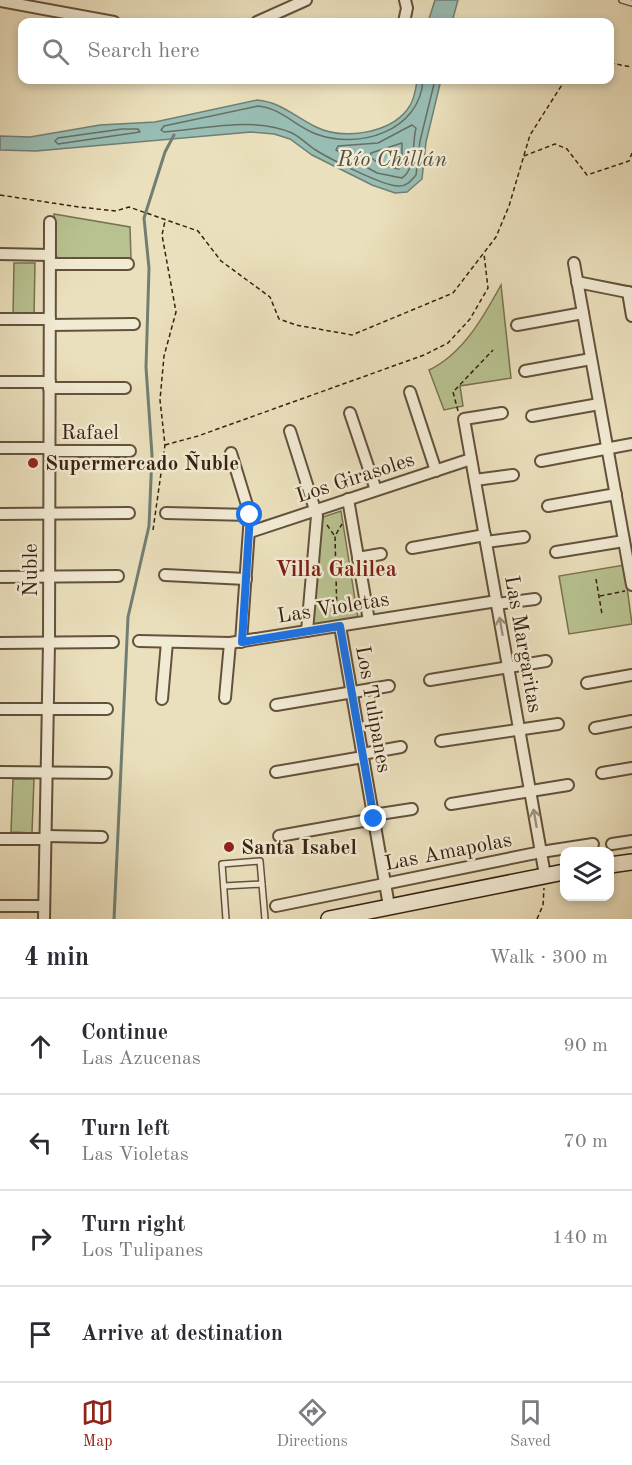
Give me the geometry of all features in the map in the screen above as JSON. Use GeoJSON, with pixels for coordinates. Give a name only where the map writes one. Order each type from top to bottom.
{"type":"FeatureCollection","features":[{"type":"Feature","properties":{"kind":"main road"},"geometry":{"type":"LineString","coordinates":[[614,864],[632,862]]}},
{"type":"Feature","properties":{"kind":"main road"},"geometry":{"type":"LineString","coordinates":[[329,919],[560,873]]}},
{"type":"Feature","properties":{"kind":"street"},"geometry":{"type":"LineString","coordinates":[[266,18],[306,0]]}},
{"type":"Feature","properties":{"kind":"street"},"geometry":{"type":"LineString","coordinates":[[405,0],[407,8],[405,18]]}},
{"type":"Feature","properties":{"kind":"street"},"geometry":{"type":"LineString","coordinates":[[0,1],[92,18]]}},
{"type":"Feature","properties":{"kind":"street","name":"Ñuble"},"geometry":{"type":"LineString","coordinates":[[44,919],[49,643],[50,222]]}},
{"type":"Feature","properties":{"kind":"street"},"geometry":{"type":"LineString","coordinates":[[0,254],[50,260],[128,264]]}},
{"type":"Feature","properties":{"kind":"street"},"geometry":{"type":"LineString","coordinates":[[574,264],[632,585]]}},
{"type":"Feature","properties":{"kind":"street"},"geometry":{"type":"LineString","coordinates":[[578,282],[630,292],[632,316]]}},
{"type":"Feature","properties":{"kind":"street"},"geometry":{"type":"LineString","coordinates":[[518,326],[583,313]]}},
{"type":"Feature","properties":{"kind":"street"},"geometry":{"type":"LineString","coordinates":[[0,319],[134,324]]}},
{"type":"Feature","properties":{"kind":"street"},"geometry":{"type":"LineString","coordinates":[[525,371],[591,359]]}},
{"type":"Feature","properties":{"kind":"street"},"geometry":{"type":"LineString","coordinates":[[0,382],[125,388]]}},
{"type":"Feature","properties":{"kind":"street"},"geometry":{"type":"LineString","coordinates":[[410,392],[436,471]]}},
{"type":"Feature","properties":{"kind":"street"},"geometry":{"type":"LineString","coordinates":[[532,416],[600,404]]}},
{"type":"Feature","properties":{"kind":"street"},"geometry":{"type":"LineString","coordinates":[[350,413],[376,490]]}},
{"type":"Feature","properties":{"kind":"street"},"geometry":{"type":"LineString","coordinates":[[464,419],[502,413]]}},
{"type":"Feature","properties":{"kind":"street","name":"Las Margaritas"},"geometry":{"type":"LineString","coordinates":[[464,419],[545,875]]}},
{"type":"Feature","properties":{"kind":"street"},"geometry":{"type":"LineString","coordinates":[[290,431],[316,510],[307,631]]}},
{"type":"Feature","properties":{"kind":"street"},"geometry":{"type":"LineString","coordinates":[[541,460],[632,444]]}},
{"type":"Feature","properties":{"kind":"street","name":"Rafael"},"geometry":{"type":"LineString","coordinates":[[0,448],[130,451]]}},
{"type":"Feature","properties":{"kind":"street"},"geometry":{"type":"LineString","coordinates":[[231,453],[250,515],[242,642]]}},
{"type":"Feature","properties":{"kind":"street","name":"Los Girasoles"},"geometry":{"type":"LineString","coordinates":[[250,532],[316,510],[349,504],[376,490],[471,459]]}},
{"type":"Feature","properties":{"kind":"street"},"geometry":{"type":"LineString","coordinates":[[475,480],[513,475]]}},
{"type":"Feature","properties":{"kind":"street"},"geometry":{"type":"LineString","coordinates":[[548,506],[616,494]]}},
{"type":"Feature","properties":{"kind":"street"},"geometry":{"type":"LineString","coordinates":[[349,504],[369,621]]}},
{"type":"Feature","properties":{"kind":"street"},"geometry":{"type":"LineString","coordinates":[[0,514],[129,513]]}},
{"type":"Feature","properties":{"kind":"street"},"geometry":{"type":"LineString","coordinates":[[166,513],[250,515]]}},
{"type":"Feature","properties":{"kind":"street"},"geometry":{"type":"LineString","coordinates":[[412,548],[485,538],[524,537]]}},
{"type":"Feature","properties":{"kind":"street"},"geometry":{"type":"LineString","coordinates":[[556,552],[624,541]]}},
{"type":"Feature","properties":{"kind":"street"},"geometry":{"type":"LineString","coordinates":[[358,558],[381,554]]}},
{"type":"Feature","properties":{"kind":"street"},"geometry":{"type":"LineString","coordinates":[[165,575],[246,579]]}},
{"type":"Feature","properties":{"kind":"street"},"geometry":{"type":"LineString","coordinates":[[0,577],[118,576]]}},
{"type":"Feature","properties":{"kind":"street","name":"Las Violetas"},"geometry":{"type":"LineString","coordinates":[[139,641],[230,644],[369,621],[535,599]]}},
{"type":"Feature","properties":{"kind":"street","name":"Los Tulipanes"},"geometry":{"type":"LineString","coordinates":[[340,626],[389,906]]}},
{"type":"Feature","properties":{"kind":"street"},"geometry":{"type":"LineString","coordinates":[[0,643],[113,642]]}},
{"type":"Feature","properties":{"kind":"street"},"geometry":{"type":"LineString","coordinates":[[162,699],[167,642]]}},
{"type":"Feature","properties":{"kind":"street"},"geometry":{"type":"LineString","coordinates":[[225,698],[230,644]]}},
{"type":"Feature","properties":{"kind":"street"},"geometry":{"type":"LineString","coordinates":[[430,680],[546,661]]}},
{"type":"Feature","properties":{"kind":"street"},"geometry":{"type":"LineString","coordinates":[[587,683],[632,675]]}},
{"type":"Feature","properties":{"kind":"street"},"geometry":{"type":"LineString","coordinates":[[276,705],[389,686]]}},
{"type":"Feature","properties":{"kind":"street"},"geometry":{"type":"LineString","coordinates":[[0,709],[107,709]]}},
{"type":"Feature","properties":{"kind":"street"},"geometry":{"type":"LineString","coordinates":[[595,728],[632,722]]}},
{"type":"Feature","properties":{"kind":"street"},"geometry":{"type":"LineString","coordinates":[[441,741],[558,724]]}},
{"type":"Feature","properties":{"kind":"street"},"geometry":{"type":"LineString","coordinates":[[276,772],[401,747]]}},
{"type":"Feature","properties":{"kind":"street"},"geometry":{"type":"LineString","coordinates":[[602,773],[632,768]]}},
{"type":"Feature","properties":{"kind":"street"},"geometry":{"type":"LineString","coordinates":[[0,772],[106,773]]}},
{"type":"Feature","properties":{"kind":"street"},"geometry":{"type":"LineString","coordinates":[[451,804],[568,785]]}},
{"type":"Feature","properties":{"kind":"street"},"geometry":{"type":"LineString","coordinates":[[279,836],[412,808]]}},
{"type":"Feature","properties":{"kind":"street"},"geometry":{"type":"LineString","coordinates":[[0,839],[102,837]]}},
{"type":"Feature","properties":{"kind":"street"},"geometry":{"type":"LineString","coordinates":[[612,844],[632,841]]}},
{"type":"Feature","properties":{"kind":"street","name":"Las Amapolas"},"geometry":{"type":"LineString","coordinates":[[276,906],[541,852],[592,844]]}},
{"type":"Feature","properties":{"kind":"street"},"geometry":{"type":"LineString","coordinates":[[0,906],[44,906]]}},
{"type":"Feature","properties":{"kind":"lane"},"geometry":{"type":"LineString","coordinates":[[622,0],[632,3]]}},
{"type":"Feature","properties":{"kind":"lane"},"geometry":{"type":"LineString","coordinates":[[226,919],[222,864],[260,861],[265,919]]}},
{"type":"Feature","properties":{"kind":"lane"},"geometry":{"type":"LineString","coordinates":[[224,886],[262,884]]}},
{"type":"Feature","properties":{"kind":"path"},"geometry":{"type":"LineString","coordinates":[[614,64],[632,67]]}},
{"type":"Feature","properties":{"kind":"path"},"geometry":{"type":"LineString","coordinates":[[0,195],[116,211],[129,207],[198,231],[221,261],[270,297],[279,319],[336,334],[352,335],[453,293],[496,237],[510,206],[530,135],[562,84]]}},
{"type":"Feature","properties":{"kind":"path"},"geometry":{"type":"LineString","coordinates":[[524,156],[555,144],[567,149],[587,175],[629,161],[632,153]]}},
{"type":"Feature","properties":{"kind":"path"},"geometry":{"type":"LineString","coordinates":[[153,530],[165,446],[160,400],[164,356],[176,312],[162,235],[165,220]]}},
{"type":"Feature","properties":{"kind":"path"},"geometry":{"type":"LineString","coordinates":[[165,446],[424,355],[448,344],[470,319],[488,288],[484,253]]}},
{"type":"Feature","properties":{"kind":"path"},"geometry":{"type":"LineString","coordinates":[[464,419],[456,408],[453,392],[493,350]]}},
{"type":"Feature","properties":{"kind":"path"},"geometry":{"type":"LineString","coordinates":[[340,626],[337,616],[335,536],[349,504]]}},
{"type":"Feature","properties":{"kind":"path"},"geometry":{"type":"LineString","coordinates":[[596,579],[602,614]]}},
{"type":"Feature","properties":{"kind":"path"},"geometry":{"type":"LineString","coordinates":[[599,596],[632,590]]}},
{"type":"Feature","properties":{"kind":"path"},"geometry":{"type":"LineString","coordinates":[[537,919],[543,905],[545,875]]}},
{"type":"Feature","properties":{"kind":"green space"},"geometry":{"type":"Polygon","coordinates":[[[54,214],[130,227],[131,258],[58,258],[55,255],[54,214]]]}},
{"type":"Feature","properties":{"kind":"green space"},"geometry":{"type":"Polygon","coordinates":[[[14,263],[35,263],[34,316],[13,316],[14,263]]]}},
{"type":"Feature","properties":{"kind":"green space"},"geometry":{"type":"Polygon","coordinates":[[[501,285],[511,378],[460,386],[463,406],[444,410],[429,370],[441,363],[462,344],[480,321],[501,285]]]}},
{"type":"Feature","properties":{"kind":"green space","name":"Villa Galilea"},"geometry":{"type":"Polygon","coordinates":[[[341,511],[358,618],[311,625],[323,517],[341,511]]]}},
{"type":"Feature","properties":{"kind":"green space"},"geometry":{"type":"Polygon","coordinates":[[[624,565],[632,624],[569,634],[559,576],[624,565]]]}},
{"type":"Feature","properties":{"kind":"green space"},"geometry":{"type":"Polygon","coordinates":[[[13,779],[34,779],[32,833],[11,832],[13,779]]]}},
{"type":"Feature","properties":{"kind":"water"},"geometry":{"type":"Polygon","coordinates":[[[435,0],[458,0],[453,18],[429,18],[435,0]]]}},
{"type":"Feature","properties":{"kind":"water","name":"Río Chillán"},"geometry":{"type":"Polygon","coordinates":[[[416,84],[440,84],[426,142],[422,179],[407,192],[395,193],[372,185],[312,155],[290,139],[274,134],[251,132],[36,151],[0,150],[0,136],[30,137],[100,125],[155,122],[257,100],[281,107],[327,131],[351,134],[377,129],[399,118],[409,107],[416,84]]]}},
{"type":"Feature","properties":{"kind":"waterway"},"geometry":{"type":"LineString","coordinates":[[114,919],[128,617],[149,526],[152,455],[146,367],[149,268],[144,218],[165,152],[174,135]]}},
{"type":"Feature","properties":{"kind":"place","name":"Supermercado Ñuble"},"geometry":{"type":"Point","coordinates":[33,463]}},
{"type":"Feature","properties":{"kind":"place","name":"Santa Isabel"},"geometry":{"type":"Point","coordinates":[229,847]}},
{"type":"Feature","properties":{"kind":"district","name":"Villa Galilea"},"geometry":{"type":"Point","coordinates":[336,568]}},
{"type":"Feature","properties":{"kind":"route"},"geometry":{"type":"LineString","coordinates":[[250,515],[242,642],[340,626],[374,819]]}}]}
